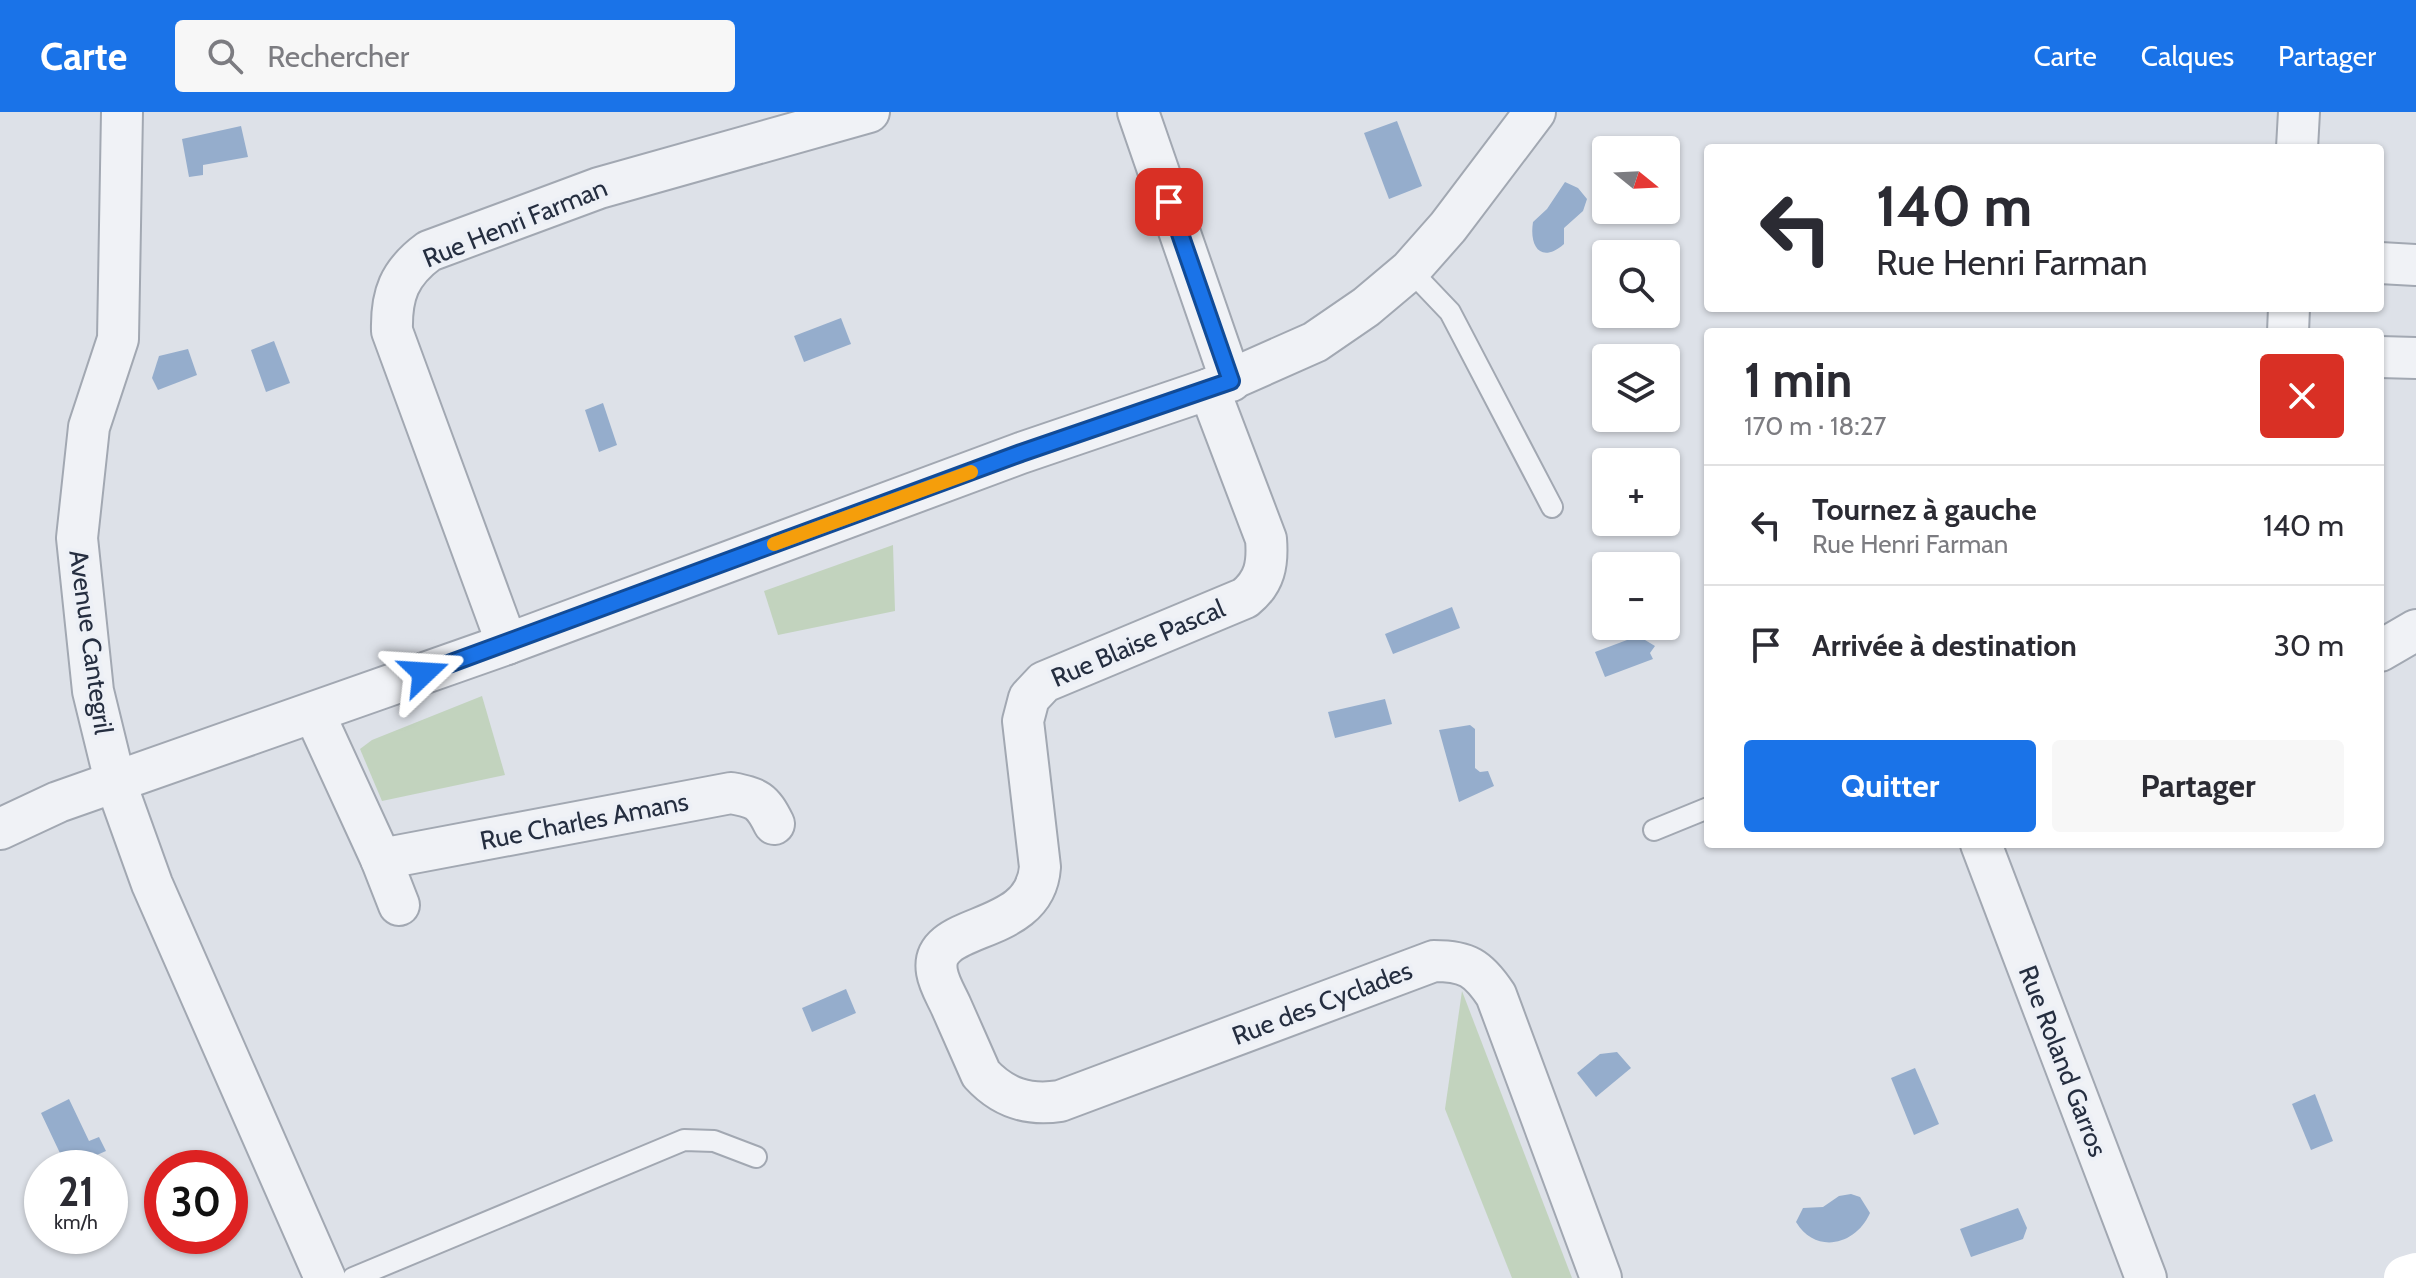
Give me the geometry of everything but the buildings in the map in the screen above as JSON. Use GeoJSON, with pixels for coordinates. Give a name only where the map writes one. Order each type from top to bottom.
{"type":"FeatureCollection","features":[{"type":"Feature","properties":{"kind":"main road"},"geometry":{"type":"LineString","coordinates":[[2406,1278],[2416,1275]]}},
{"type":"Feature","properties":{"kind":"street","name":"Avenue Cantegril"},"geometry":{"type":"LineString","coordinates":[[122,112],[118,339],[89,427],[77,538],[93,691],[115,781],[152,884],[325,1278]]}},
{"type":"Feature","properties":{"kind":"street","name":"Rue Henri Farman"},"geometry":{"type":"LineString","coordinates":[[507,644],[392,331],[391,310],[398,286],[412,263],[429,251],[599,188],[869,112]]}},
{"type":"Feature","properties":{"kind":"street"},"geometry":{"type":"LineString","coordinates":[[1138,112],[1220,385]]}},
{"type":"Feature","properties":{"kind":"street"},"geometry":{"type":"LineString","coordinates":[[0,829],[58,802],[115,781],[507,644],[1021,453],[1220,385],[1315,342],[1366,307],[1410,270],[1448,227],[1535,112]]}},
{"type":"Feature","properties":{"kind":"street"},"geometry":{"type":"LineString","coordinates":[[2297,144],[2299,112]]}},
{"type":"Feature","properties":{"kind":"street"},"geometry":{"type":"LineString","coordinates":[[2384,263],[2416,265]]}},
{"type":"Feature","properties":{"kind":"street"},"geometry":{"type":"LineString","coordinates":[[2384,357],[2416,358]]}},
{"type":"Feature","properties":{"kind":"street","name":"Rue Blaise Pascal"},"geometry":{"type":"LineString","coordinates":[[939,955],[945,945],[954,939],[1012,914],[1033,896],[1040,879],[1023,721],[1029,698],[1044,682],[1245,598],[1256,589],[1265,573],[1268,555],[1266,539],[1220,385]]}},
{"type":"Feature","properties":{"kind":"street"},"geometry":{"type":"LineString","coordinates":[[2384,649],[2416,630]]}},
{"type":"Feature","properties":{"kind":"street"},"geometry":{"type":"LineString","coordinates":[[314,713],[399,905]]}},
{"type":"Feature","properties":{"kind":"street","name":"Rue Charles Amans"},"geometry":{"type":"LineString","coordinates":[[381,859],[731,793],[753,798],[765,806],[774,824]]}},
{"type":"Feature","properties":{"kind":"street","name":"Rue Roland Garros"},"geometry":{"type":"LineString","coordinates":[[1983,848],[2146,1278]]}},
{"type":"Feature","properties":{"kind":"street","name":"Rue des Cyclades"},"geometry":{"type":"LineString","coordinates":[[939,955],[937,975],[981,1074],[993,1087],[1016,1100],[1041,1104],[1060,1101],[1434,961],[1454,961],[1467,965],[1484,977],[1496,995],[1601,1278]]}},
{"type":"Feature","properties":{"kind":"lane"},"geometry":{"type":"LineString","coordinates":[[1410,270],[1450,312],[1552,507]]}},
{"type":"Feature","properties":{"kind":"lane"},"geometry":{"type":"LineString","coordinates":[[1654,830],[1704,810]]}},
{"type":"Feature","properties":{"kind":"lane"},"geometry":{"type":"LineString","coordinates":[[353,1278],[684,1140],[714,1141],[756,1157]]}},
{"type":"Feature","properties":{"kind":"green space"},"geometry":{"type":"Polygon","coordinates":[[[893,545],[895,611],[778,635],[764,591],[893,545]]]}},
{"type":"Feature","properties":{"kind":"green space"},"geometry":{"type":"Polygon","coordinates":[[[482,696],[505,775],[382,801],[360,749],[372,740],[482,696]]]}},
{"type":"Feature","properties":{"kind":"green space"},"geometry":{"type":"Polygon","coordinates":[[[1462,991],[1572,1278],[1512,1278],[1445,1109],[1462,991]]]}},
{"type":"Feature","properties":{"kind":"water"},"geometry":{"type":"Polygon","coordinates":[[[1397,121],[1422,186],[1389,199],[1364,133],[1397,121]]]}},
{"type":"Feature","properties":{"kind":"water"},"geometry":{"type":"Polygon","coordinates":[[[241,126],[248,157],[203,165],[203,175],[189,177],[182,139],[241,126]]]}},
{"type":"Feature","properties":{"kind":"water"},"geometry":{"type":"Polygon","coordinates":[[[1565,182],[1578,188],[1587,199],[1583,211],[1564,228],[1564,244],[1549,253],[1543,252],[1538,250],[1533,239],[1533,222],[1547,209],[1565,182]]]}},
{"type":"Feature","properties":{"kind":"water"},"geometry":{"type":"Polygon","coordinates":[[[841,318],[851,344],[804,362],[794,336],[841,318]]]}},
{"type":"Feature","properties":{"kind":"water"},"geometry":{"type":"Polygon","coordinates":[[[274,341],[290,383],[266,392],[251,350],[274,341]]]}},
{"type":"Feature","properties":{"kind":"water"},"geometry":{"type":"Polygon","coordinates":[[[188,349],[197,375],[158,390],[152,378],[159,356],[188,349]]]}},
{"type":"Feature","properties":{"kind":"water"},"geometry":{"type":"Polygon","coordinates":[[[603,403],[617,445],[599,452],[585,410],[603,403]]]}},
{"type":"Feature","properties":{"kind":"water"},"geometry":{"type":"Polygon","coordinates":[[[1452,607],[1460,628],[1393,654],[1385,634],[1452,607]]]}},
{"type":"Feature","properties":{"kind":"water"},"geometry":{"type":"Polygon","coordinates":[[[1627,640],[1645,640],[1655,646],[1650,653],[1653,659],[1605,677],[1595,652],[1627,640]]]}},
{"type":"Feature","properties":{"kind":"water"},"geometry":{"type":"Polygon","coordinates":[[[1385,699],[1392,724],[1335,738],[1328,712],[1385,699]]]}},
{"type":"Feature","properties":{"kind":"water"},"geometry":{"type":"Polygon","coordinates":[[[1470,725],[1475,729],[1475,768],[1480,772],[1488,771],[1494,786],[1459,802],[1439,730],[1470,725]]]}},
{"type":"Feature","properties":{"kind":"water"},"geometry":{"type":"Polygon","coordinates":[[[846,989],[856,1013],[812,1032],[802,1008],[846,989]]]}},
{"type":"Feature","properties":{"kind":"water"},"geometry":{"type":"Polygon","coordinates":[[[1617,1052],[1631,1068],[1596,1097],[1577,1073],[1600,1054],[1617,1052]]]}},
{"type":"Feature","properties":{"kind":"water"},"geometry":{"type":"Polygon","coordinates":[[[1915,1068],[1939,1124],[1914,1135],[1891,1078],[1915,1068]]]}},
{"type":"Feature","properties":{"kind":"water"},"geometry":{"type":"Polygon","coordinates":[[[2315,1094],[2333,1141],[2311,1150],[2292,1104],[2315,1094]]]}},
{"type":"Feature","properties":{"kind":"water"},"geometry":{"type":"Polygon","coordinates":[[[69,1099],[89,1141],[99,1137],[106,1150],[58,1150],[41,1113],[69,1099]]]}},
{"type":"Feature","properties":{"kind":"water"},"geometry":{"type":"Polygon","coordinates":[[[1851,1194],[1860,1197],[1870,1213],[1864,1224],[1846,1239],[1825,1242],[1814,1239],[1796,1222],[1803,1208],[1823,1207],[1839,1196],[1851,1194]]]}},
{"type":"Feature","properties":{"kind":"water"},"geometry":{"type":"Polygon","coordinates":[[[2018,1208],[2027,1228],[2023,1239],[1971,1257],[1960,1229],[2018,1208]]]}},
{"type":"Feature","properties":{"kind":"slow traffic"},"geometry":{"type":"LineString","coordinates":[[774,544],[971,472]]}},
{"type":"Feature","properties":{"kind":"route"},"geometry":{"type":"LineString","coordinates":[[424,673],[1021,453],[1231,381],[1169,202]]}}]}
